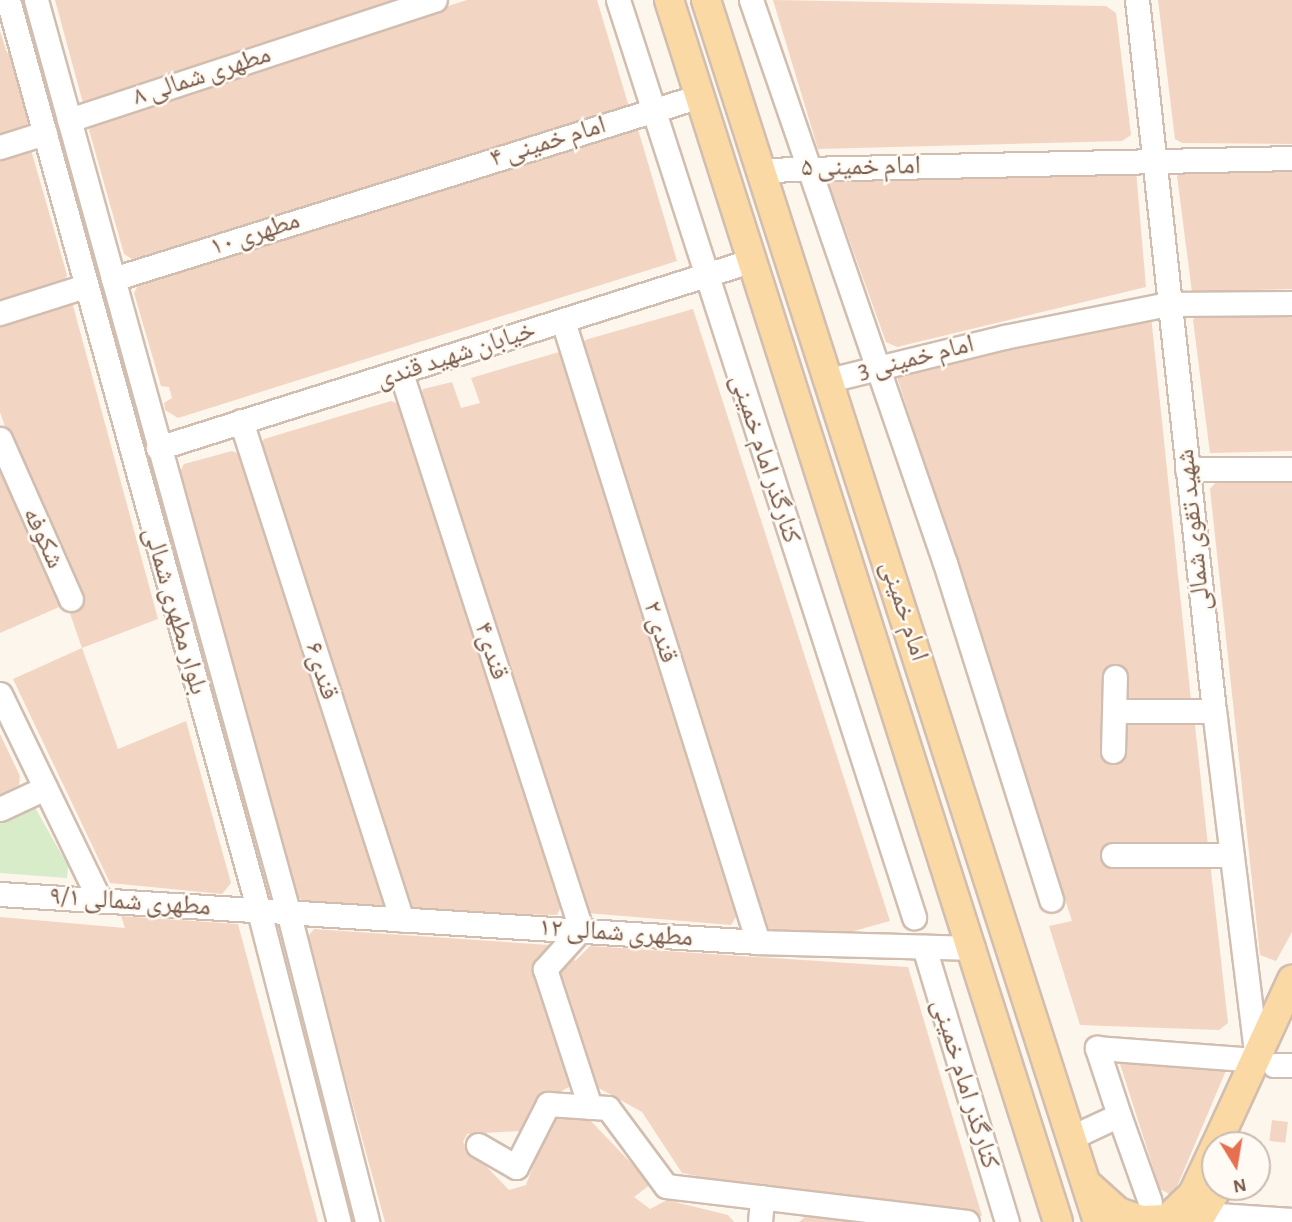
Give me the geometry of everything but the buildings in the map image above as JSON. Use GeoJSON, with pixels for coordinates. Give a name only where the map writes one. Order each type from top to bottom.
{"type":"FeatureCollection","features":[{"type":"Feature","properties":{"kind":"main road","name":"امام خمینی"},"geometry":{"type":"LineString","coordinates":[[669,0],[1058,1222]]}},
{"type":"Feature","properties":{"kind":"main road","name":"امام خمینی"},"geometry":{"type":"LineString","coordinates":[[706,0],[1098,1222]]}},
{"type":"Feature","properties":{"kind":"main road"},"geometry":{"type":"LineString","coordinates":[[1226,1131],[1274,1063],[1292,980]]}},
{"type":"Feature","properties":{"kind":"main road"},"geometry":{"type":"LineString","coordinates":[[1243,1131],[1292,1025]]}},
{"type":"Feature","properties":{"kind":"main road"},"geometry":{"type":"LineString","coordinates":[[1086,1182],[1118,1212],[1167,1219],[1181,1209],[1201,1173]]}},
{"type":"Feature","properties":{"kind":"main road"},"geometry":{"type":"LineString","coordinates":[[1200,1218],[1210,1201]]}},
{"type":"Feature","properties":{"kind":"street","name":"بلوار مطهری شمالی"},"geometry":{"type":"LineString","coordinates":[[8,0],[259,911],[339,1222]]}},
{"type":"Feature","properties":{"kind":"street","name":"بلوار مطهری شمالی"},"geometry":{"type":"LineString","coordinates":[[36,0],[288,911],[367,1222]]}},
{"type":"Feature","properties":{"kind":"street","name":"مطهری شمالی ۸"},"geometry":{"type":"LineString","coordinates":[[69,120],[435,0]]}},
{"type":"Feature","properties":{"kind":"street","name":"کنارگذر امام خمینی"},"geometry":{"type":"LineString","coordinates":[[618,0],[914,917]]}},
{"type":"Feature","properties":{"kind":"street"},"geometry":{"type":"LineString","coordinates":[[751,0],[945,563],[1051,900]]}},
{"type":"Feature","properties":{"kind":"street","name":"شهید تقوی شمالی"},"geometry":{"type":"LineString","coordinates":[[1137,0],[1168,304],[1231,855],[1274,1063]]}},
{"type":"Feature","properties":{"kind":"street","name":"امام خمینی ۴"},"geometry":{"type":"LineString","coordinates":[[398,189],[700,96]]}},
{"type":"Feature","properties":{"kind":"street"},"geometry":{"type":"LineString","coordinates":[[0,147],[45,133]]}},
{"type":"Feature","properties":{"kind":"street","name":"امام خمینی ۵"},"geometry":{"type":"LineString","coordinates":[[761,170],[1292,158]]}},
{"type":"Feature","properties":{"kind":"street","name":"مطهری ۱۰"},"geometry":{"type":"LineString","coordinates":[[113,279],[398,189]]}},
{"type":"Feature","properties":{"kind":"street","name":"خیابان شهید قندی"},"geometry":{"type":"LineString","coordinates":[[158,448],[753,260]]}},
{"type":"Feature","properties":{"kind":"street"},"geometry":{"type":"LineString","coordinates":[[0,313],[85,286]]}},
{"type":"Feature","properties":{"kind":"street","name":"امام خمینی 3"},"geometry":{"type":"LineString","coordinates":[[829,380],[1004,337],[1168,304],[1292,303]]}},
{"type":"Feature","properties":{"kind":"street","name":"قندی ۲"},"geometry":{"type":"LineString","coordinates":[[563,321],[758,942]]}},
{"type":"Feature","properties":{"kind":"street","name":"قندی۴"},"geometry":{"type":"LineString","coordinates":[[401,373],[581,929]]}},
{"type":"Feature","properties":{"kind":"street","name":"قندی۶"},"geometry":{"type":"LineString","coordinates":[[241,421],[402,920]]}},
{"type":"Feature","properties":{"kind":"street","name":"شکوفه"},"geometry":{"type":"LineString","coordinates":[[0,439],[71,598]]}},
{"type":"Feature","properties":{"kind":"street"},"geometry":{"type":"LineString","coordinates":[[1187,469],[1292,469]]}},
{"type":"Feature","properties":{"kind":"street"},"geometry":{"type":"LineString","coordinates":[[1113,751],[1115,677]]}},
{"type":"Feature","properties":{"kind":"street"},"geometry":{"type":"LineString","coordinates":[[0,694],[100,901]]}},
{"type":"Feature","properties":{"kind":"street"},"geometry":{"type":"LineString","coordinates":[[1115,712],[1214,711]]}},
{"type":"Feature","properties":{"kind":"street"},"geometry":{"type":"LineString","coordinates":[[0,809],[45,788]]}},
{"type":"Feature","properties":{"kind":"street"},"geometry":{"type":"LineString","coordinates":[[1113,855],[1231,855]]}},
{"type":"Feature","properties":{"kind":"street","name":"مطهری شمالی ۹/۱"},"geometry":{"type":"LineString","coordinates":[[0,894],[259,911]]}},
{"type":"Feature","properties":{"kind":"street","name":"مطهری شمالی ۱۲"},"geometry":{"type":"LineString","coordinates":[[259,911],[758,942],[972,948]]}},
{"type":"Feature","properties":{"kind":"street"},"geometry":{"type":"LineString","coordinates":[[581,929],[545,969],[590,1107]]}},
{"type":"Feature","properties":{"kind":"street","name":"کنارگذر امام خمینی"},"geometry":{"type":"LineString","coordinates":[[924,947],[1007,1222]]}},
{"type":"Feature","properties":{"kind":"street"},"geometry":{"type":"LineString","coordinates":[[1148,1215],[1097,1048],[1274,1063]]}},
{"type":"Feature","properties":{"kind":"street"},"geometry":{"type":"LineString","coordinates":[[478,1145],[516,1167],[548,1104],[608,1108],[666,1186],[967,1222]]}},
{"type":"Feature","properties":{"kind":"street"},"geometry":{"type":"LineString","coordinates":[[1070,1139],[1119,1115]]}},
{"type":"Feature","properties":{"kind":"street"},"geometry":{"type":"LineString","coordinates":[[761,1222],[762,1198]]}},
{"type":"Feature","properties":{"kind":"street"},"geometry":{"type":"LineString","coordinates":[[1200,1218],[1292,1220]]}},
{"type":"Feature","properties":{"kind":"green space"},"geometry":{"type":"Polygon","coordinates":[[[33,804],[68,866],[67,878],[0,873],[0,820],[33,804]]]}}]}
